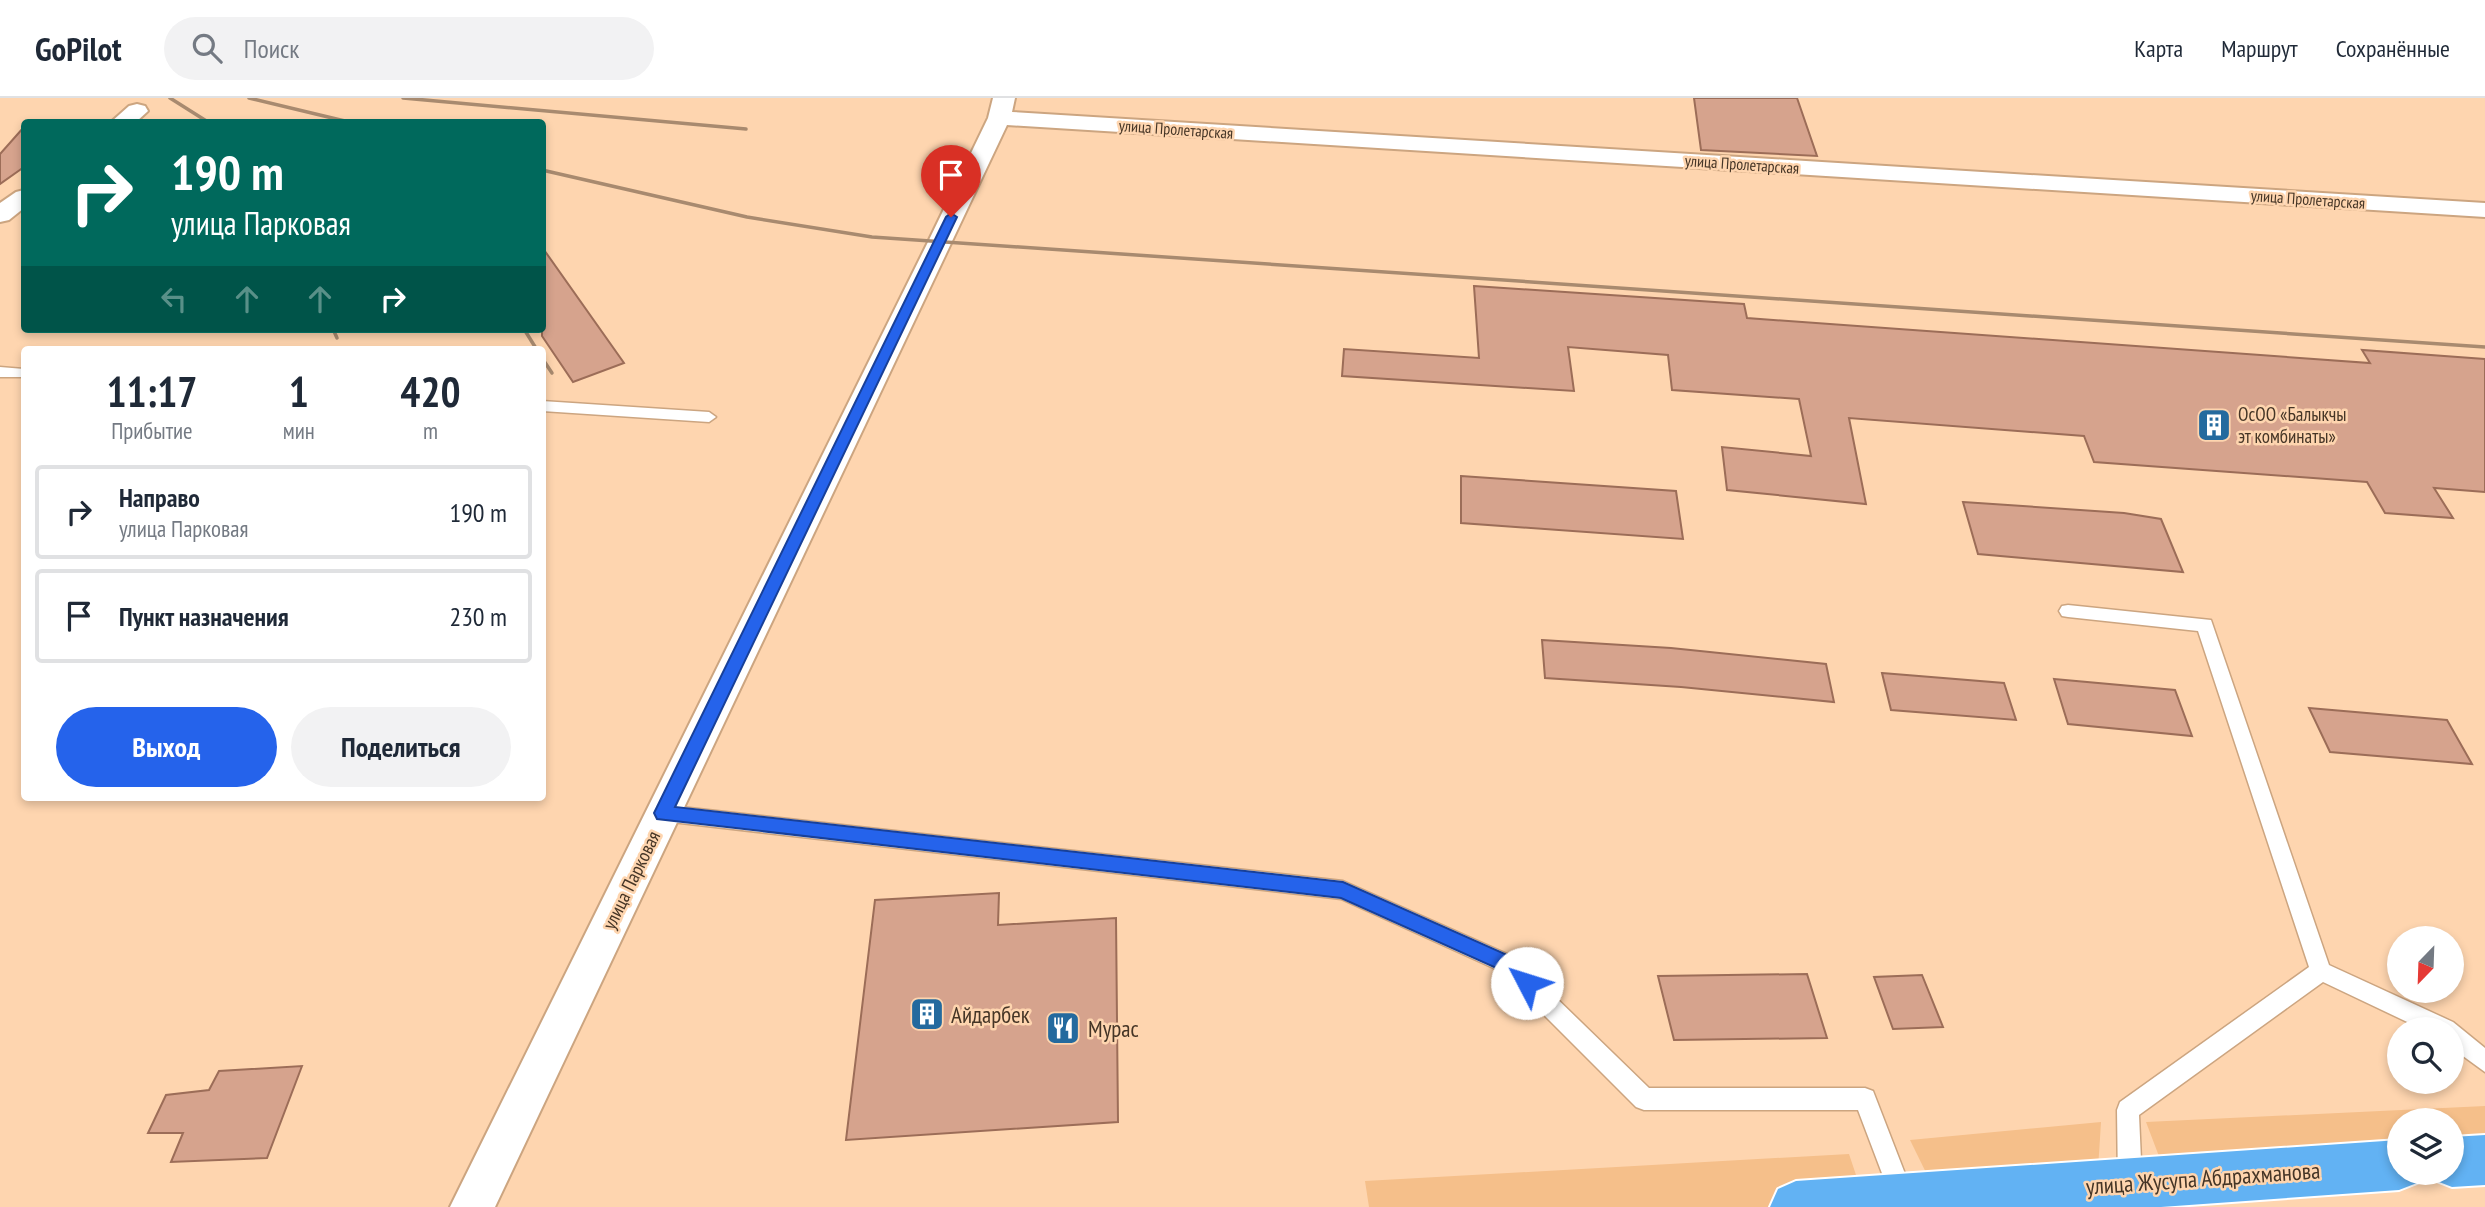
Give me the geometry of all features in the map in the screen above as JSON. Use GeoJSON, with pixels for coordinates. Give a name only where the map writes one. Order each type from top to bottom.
{"type":"FeatureCollection","features":[{"type":"Feature","properties":{"kind":"highway"},"geometry":{"type":"LineString","coordinates":[[2464,1161],[2485,1160]]}},
{"type":"Feature","properties":{"kind":"highway","name":"улица Жусупа Абдрахманова"},"geometry":{"type":"LineString","coordinates":[[1796,1207],[2387,1166]]}},
{"type":"Feature","properties":{"kind":"street","name":"улица Пролетарская"},"geometry":{"type":"LineString","coordinates":[[1001,108],[2485,210]]}},
{"type":"Feature","properties":{"kind":"street","name":"улица Парковая"},"geometry":{"type":"LineString","coordinates":[[472,1207],[1001,108]]}},
{"type":"Feature","properties":{"kind":"street"},"geometry":{"type":"LineString","coordinates":[[0,215],[21,199]]}},
{"type":"Feature","properties":{"kind":"lane"},"geometry":{"type":"LineString","coordinates":[[0,372],[21,373]]}},
{"type":"Feature","properties":{"kind":"lane"},"geometry":{"type":"LineString","coordinates":[[546,406],[709,417]]}},
{"type":"Feature","properties":{"kind":"lane"},"geometry":{"type":"LineString","coordinates":[[2068,611],[2205,625],[2321,971],[2419,1017]]}},
{"type":"Feature","properties":{"kind":"lane"},"geometry":{"type":"LineString","coordinates":[[663,813],[1343,890],[1507,964],[1644,1099],[1865,1099],[1903,1199]]}},
{"type":"Feature","properties":{"kind":"lane"},"geometry":{"type":"LineString","coordinates":[[2130,1183],[2128,1110],[2321,971]]}},
{"type":"Feature","properties":{"kind":"lane"},"geometry":{"type":"LineString","coordinates":[[2464,1045],[2485,1062]]}},
{"type":"Feature","properties":{"kind":"shaded area"},"geometry":{"type":"Polygon","coordinates":[[[2485,1106],[2485,1160],[2464,1161],[2464,1108],[2443,1108],[2485,1106]]]}},
{"type":"Feature","properties":{"kind":"shaded area"},"geometry":{"type":"Polygon","coordinates":[[[2387,1111],[2387,1166],[2168,1180],[2146,1122],[2387,1111]]]}},
{"type":"Feature","properties":{"kind":"shaded area"},"geometry":{"type":"Polygon","coordinates":[[[2101,1122],[2097,1185],[1938,1197],[1910,1140],[2101,1122]]]}},
{"type":"Feature","properties":{"kind":"shaded area"},"geometry":{"type":"Polygon","coordinates":[[[1849,1154],[1865,1202],[1796,1207],[1369,1207],[1365,1181],[1849,1154]]]}},
{"type":"Feature","properties":{"kind":"building"},"geometry":{"type":"Polygon","coordinates":[[[1694,98],[1797,98],[1817,156],[1701,150],[1694,98]]]}},
{"type":"Feature","properties":{"kind":"building"},"geometry":{"type":"Polygon","coordinates":[[[21,130],[21,169],[0,184],[0,154],[21,130]]]}},
{"type":"Feature","properties":{"kind":"building"},"geometry":{"type":"Polygon","coordinates":[[[546,253],[624,363],[573,382],[542,333],[546,333],[546,253]]]}},
{"type":"Feature","properties":{"kind":"building","name":"ОсОО «Балыкчы эт комбинаты»"},"geometry":{"type":"Polygon","coordinates":[[[1474,286],[1744,304],[1747,318],[2370,363],[2362,350],[2485,359],[2485,492],[2434,488],[2453,518],[2385,513],[2367,482],[2094,462],[2084,436],[1849,418],[1866,504],[1727,490],[1722,447],[1811,456],[1799,399],[1672,390],[1668,355],[1568,347],[1574,391],[1342,376],[1344,349],[1479,358],[1474,286]]]}},
{"type":"Feature","properties":{"kind":"building"},"geometry":{"type":"Polygon","coordinates":[[[1461,476],[1676,491],[1683,539],[1461,523],[1461,476]]]}},
{"type":"Feature","properties":{"kind":"building"},"geometry":{"type":"Polygon","coordinates":[[[1963,502],[2124,513],[2161,519],[2183,572],[1978,554],[1963,502]]]}},
{"type":"Feature","properties":{"kind":"building"},"geometry":{"type":"Polygon","coordinates":[[[1542,640],[1671,648],[1826,664],[1834,702],[1681,687],[1545,678],[1542,640]]]}},
{"type":"Feature","properties":{"kind":"building"},"geometry":{"type":"Polygon","coordinates":[[[1882,673],[2004,683],[2016,720],[1891,710],[1882,673]]]}},
{"type":"Feature","properties":{"kind":"building"},"geometry":{"type":"Polygon","coordinates":[[[2054,679],[2175,690],[2192,736],[2068,724],[2054,679]]]}},
{"type":"Feature","properties":{"kind":"building"},"geometry":{"type":"Polygon","coordinates":[[[2309,708],[2447,720],[2472,764],[2330,752],[2309,708]]]}},
{"type":"Feature","properties":{"kind":"building"},"geometry":{"type":"Polygon","coordinates":[[[999,893],[998,925],[1116,918],[1118,1122],[846,1140],[875,900],[999,893]]]}},
{"type":"Feature","properties":{"kind":"building"},"geometry":{"type":"Polygon","coordinates":[[[1807,974],[1827,1038],[1674,1040],[1658,976],[1807,974]]]}},
{"type":"Feature","properties":{"kind":"building"},"geometry":{"type":"Polygon","coordinates":[[[1922,975],[1943,1027],[1893,1029],[1874,977],[1922,975]]]}},
{"type":"Feature","properties":{"kind":"building"},"geometry":{"type":"Polygon","coordinates":[[[302,1066],[267,1158],[171,1162],[183,1133],[148,1133],[166,1095],[209,1090],[219,1071],[302,1066]]]}},
{"type":"Feature","properties":{"kind":"railway"},"geometry":{"type":"LineString","coordinates":[[170,98],[203,119]]}},
{"type":"Feature","properties":{"kind":"railway"},"geometry":{"type":"LineString","coordinates":[[249,98],[336,119]]}},
{"type":"Feature","properties":{"kind":"railway"},"geometry":{"type":"LineString","coordinates":[[403,98],[746,129]]}},
{"type":"Feature","properties":{"kind":"railway"},"geometry":{"type":"LineString","coordinates":[[546,171],[747,217],[872,237],[2485,347]]}},
{"type":"Feature","properties":{"kind":"railway"},"geometry":{"type":"LineString","coordinates":[[335,333],[337,338]]}},
{"type":"Feature","properties":{"kind":"railway"},"geometry":{"type":"LineString","coordinates":[[526,333],[535,346]]}},
{"type":"Feature","properties":{"kind":"railway"},"geometry":{"type":"LineString","coordinates":[[546,364],[552,373]]}},
{"type":"Feature","properties":{"kind":"place","name":"ОсОО «Балыкчы эт комбинаты»"},"geometry":{"type":"Point","coordinates":[2214,425]}},
{"type":"Feature","properties":{"kind":"place","name":"Айдарбек"},"geometry":{"type":"Point","coordinates":[927,1014]}},
{"type":"Feature","properties":{"kind":"place","name":"Мурас"},"geometry":{"type":"Point","coordinates":[1063,1028]}},
{"type":"Feature","properties":{"kind":"route"},"geometry":{"type":"LineString","coordinates":[[951,217],[663,813],[1343,890],[1507,964],[1527,983]]}}]}
